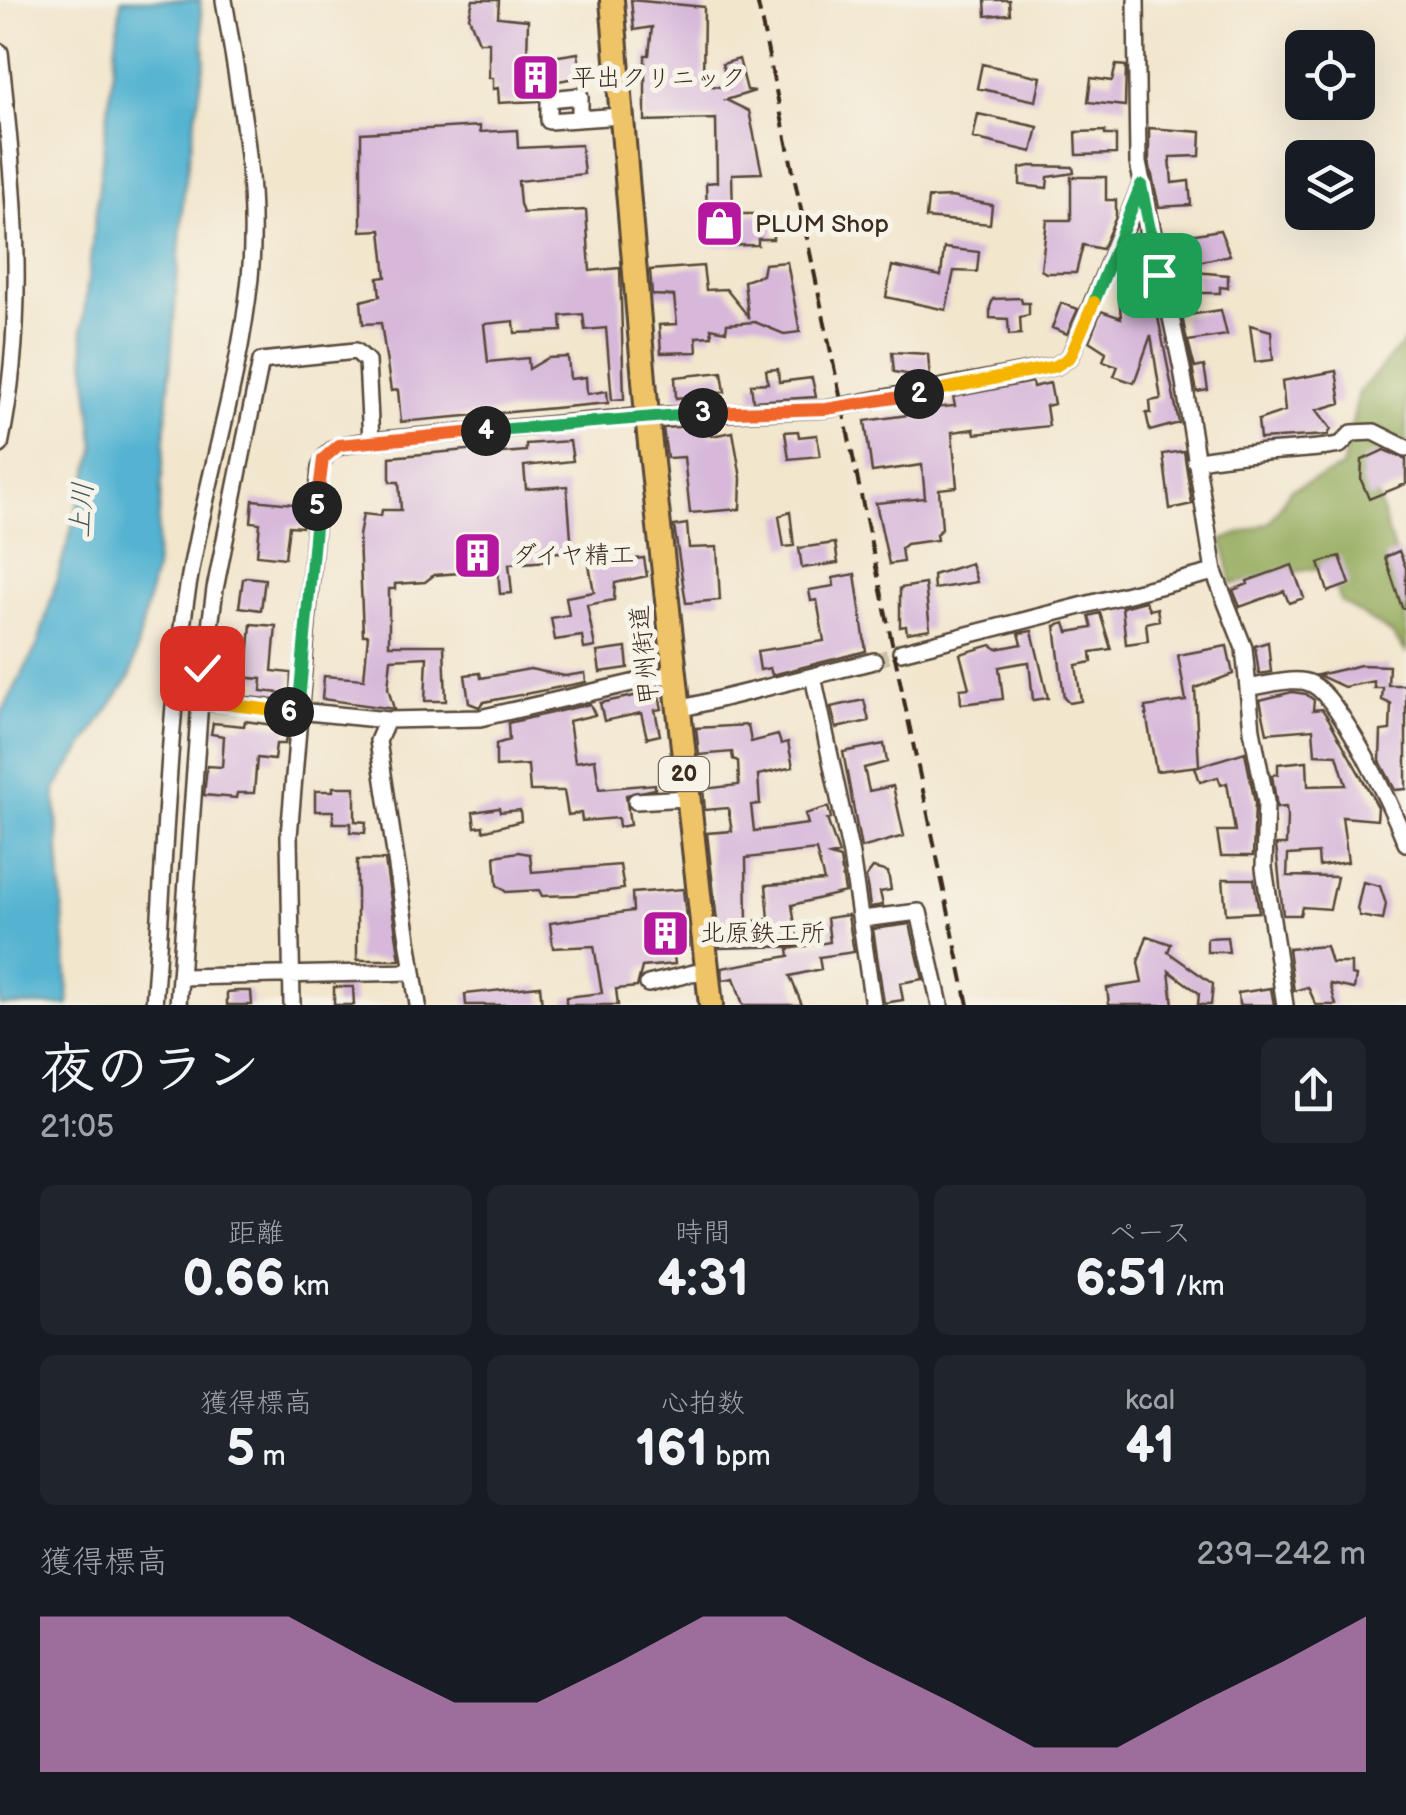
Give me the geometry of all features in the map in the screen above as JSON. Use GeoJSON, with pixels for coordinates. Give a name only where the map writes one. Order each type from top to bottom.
{"type":"FeatureCollection","features":[{"type":"Feature","properties":{"kind":"highway","name":"甲州街道"},"geometry":{"type":"LineString","coordinates":[[612,0],[647,416],[710,1005]]}},
{"type":"Feature","properties":{"kind":"street"},"geometry":{"type":"LineString","coordinates":[[154,1005],[183,621],[197,536],[230,401],[250,278],[249,145],[224,0]]}},
{"type":"Feature","properties":{"kind":"street"},"geometry":{"type":"LineString","coordinates":[[1136,0],[1141,185],[1182,369],[1214,572],[1244,648],[1251,687],[1249,708],[1266,802],[1264,868],[1284,1005]]}},
{"type":"Feature","properties":{"kind":"street"},"geometry":{"type":"LineString","coordinates":[[0,52],[19,254],[17,326],[0,445]]}},
{"type":"Feature","properties":{"kind":"street"},"geometry":{"type":"LineString","coordinates":[[580,119],[621,116]]}},
{"type":"Feature","properties":{"kind":"street"},"geometry":{"type":"LineString","coordinates":[[292,1005],[289,836],[320,468],[328,451],[339,445],[371,441],[647,416],[826,409],[1056,366],[1070,357],[1141,185]]}},
{"type":"Feature","properties":{"kind":"street"},"geometry":{"type":"LineString","coordinates":[[178,1005],[200,701],[215,588],[261,361],[356,351],[366,361],[371,441]]}},
{"type":"Feature","properties":{"kind":"street"},"geometry":{"type":"LineString","coordinates":[[1195,461],[1234,453],[1250,456],[1340,445],[1352,433],[1363,432],[1374,432],[1406,448]]}},
{"type":"Feature","properties":{"kind":"street"},"geometry":{"type":"LineString","coordinates":[[901,652],[1214,572]]}},
{"type":"Feature","properties":{"kind":"street"},"geometry":{"type":"LineString","coordinates":[[679,710],[874,660]]}},
{"type":"Feature","properties":{"kind":"street"},"geometry":{"type":"LineString","coordinates":[[200,701],[387,720],[480,718],[675,673]]}},
{"type":"Feature","properties":{"kind":"street"},"geometry":{"type":"LineString","coordinates":[[813,676],[862,919],[873,1005]]}},
{"type":"Feature","properties":{"kind":"street"},"geometry":{"type":"LineString","coordinates":[[1251,687],[1300,681],[1319,690],[1386,792],[1406,844]]}},
{"type":"Feature","properties":{"kind":"street"},"geometry":{"type":"LineString","coordinates":[[387,720],[378,741],[418,1005]]}},
{"type":"Feature","properties":{"kind":"street"},"geometry":{"type":"LineString","coordinates":[[636,801],[686,798]]}},
{"type":"Feature","properties":{"kind":"street"},"geometry":{"type":"LineString","coordinates":[[862,919],[919,912],[940,1005]]}},
{"type":"Feature","properties":{"kind":"street"},"geometry":{"type":"LineString","coordinates":[[648,984],[706,970]]}},
{"type":"Feature","properties":{"kind":"street"},"geometry":{"type":"LineString","coordinates":[[180,977],[413,972]]}},
{"type":"Feature","properties":{"kind":"green space"},"geometry":{"type":"Polygon","coordinates":[[[1406,340],[1406,454],[1374,463],[1377,494],[1406,593],[1406,652],[1392,634],[1341,602],[1327,566],[1232,584],[1223,540],[1270,522],[1290,490],[1342,468],[1359,392],[1406,340]]]}},
{"type":"Feature","properties":{"kind":"water","name":"上川"},"geometry":{"type":"Polygon","coordinates":[[[121,0],[200,0],[205,59],[184,190],[155,569],[131,675],[55,789],[69,1005],[0,1005],[0,716],[38,644],[95,448],[82,330],[121,0]]]}},
{"type":"Feature","properties":{"kind":"building"},"geometry":{"type":"Polygon","coordinates":[[[473,0],[499,0],[498,17],[528,20],[527,61],[578,53],[581,77],[547,83],[538,101],[499,103],[498,88],[493,89],[493,78],[489,78],[489,42],[479,42],[469,17],[473,0]]]}},
{"type":"Feature","properties":{"kind":"building"},"geometry":{"type":"Polygon","coordinates":[[[631,0],[704,7],[703,85],[729,88],[722,64],[739,59],[747,90],[755,91],[726,100],[749,111],[762,173],[732,174],[733,214],[773,214],[773,239],[758,239],[758,245],[708,246],[706,183],[717,182],[716,119],[645,121],[645,55],[649,55],[652,27],[634,30],[631,0]]]}},
{"type":"Feature","properties":{"kind":"building"},"geometry":{"type":"Polygon","coordinates":[[[985,0],[1009,0],[1010,14],[986,16],[985,0]]]}},
{"type":"Feature","properties":{"kind":"building"},"geometry":{"type":"Polygon","coordinates":[[[982,64],[1041,77],[1036,101],[977,88],[982,64]]]}},
{"type":"Feature","properties":{"kind":"building"},"geometry":{"type":"Polygon","coordinates":[[[1116,65],[1126,66],[1125,106],[1088,102],[1091,78],[1112,81],[1116,65]]]}},
{"type":"Feature","properties":{"kind":"building"},"geometry":{"type":"Polygon","coordinates":[[[978,114],[1038,127],[1032,152],[973,138],[978,114]]]}},
{"type":"Feature","properties":{"kind":"building"},"geometry":{"type":"Polygon","coordinates":[[[480,126],[480,132],[517,130],[518,148],[581,145],[584,174],[518,181],[520,204],[523,213],[586,210],[590,271],[620,268],[624,399],[612,400],[606,328],[585,330],[583,314],[561,316],[562,331],[515,333],[514,321],[484,324],[488,362],[528,358],[529,369],[548,358],[568,357],[570,379],[586,377],[587,394],[607,391],[608,403],[401,422],[398,390],[391,391],[381,323],[363,324],[361,301],[380,296],[378,278],[386,277],[381,230],[361,231],[361,133],[480,126]]]}},
{"type":"Feature","properties":{"kind":"building"},"geometry":{"type":"Polygon","coordinates":[[[1149,128],[1201,132],[1200,156],[1170,157],[1172,183],[1189,181],[1191,205],[1159,207],[1149,162],[1149,128]]]}},
{"type":"Feature","properties":{"kind":"building"},"geometry":{"type":"Polygon","coordinates":[[[1105,131],[1105,135],[1116,135],[1116,154],[1077,155],[1076,132],[1105,131]]]}},
{"type":"Feature","properties":{"kind":"building"},"geometry":{"type":"Polygon","coordinates":[[[1073,167],[1074,173],[1048,177],[1047,188],[1020,185],[1020,168],[1073,167]]]}},
{"type":"Feature","properties":{"kind":"building"},"geometry":{"type":"Polygon","coordinates":[[[1071,177],[1106,177],[1106,200],[1116,200],[1116,217],[1102,249],[1083,245],[1076,273],[1046,273],[1041,270],[1047,220],[1071,220],[1071,177]]]}},
{"type":"Feature","properties":{"kind":"building"},"geometry":{"type":"Polygon","coordinates":[[[951,197],[992,205],[990,224],[926,218],[928,198],[951,197]]]}},
{"type":"Feature","properties":{"kind":"building"},"geometry":{"type":"Polygon","coordinates":[[[1138,221],[1139,245],[1144,244],[1146,255],[1141,275],[1145,275],[1143,303],[1144,294],[1153,292],[1179,423],[1150,431],[1146,413],[1151,413],[1150,401],[1161,399],[1151,335],[1134,383],[1114,376],[1118,366],[1103,361],[1106,352],[1089,341],[1101,311],[1121,318],[1117,273],[1138,221]]]}},
{"type":"Feature","properties":{"kind":"building"},"geometry":{"type":"Polygon","coordinates":[[[1220,230],[1230,255],[1193,263],[1171,262],[1166,239],[1220,230]]]}},
{"type":"Feature","properties":{"kind":"building"},"geometry":{"type":"Polygon","coordinates":[[[944,248],[979,252],[977,272],[954,271],[946,310],[886,297],[892,266],[941,276],[944,248]]]}},
{"type":"Feature","properties":{"kind":"building"},"geometry":{"type":"Polygon","coordinates":[[[787,262],[800,332],[784,334],[755,322],[727,324],[726,331],[711,328],[712,336],[696,337],[697,352],[661,353],[659,325],[677,324],[674,296],[652,295],[650,270],[703,266],[706,290],[726,289],[748,316],[744,281],[762,275],[764,264],[787,262]]]}},
{"type":"Feature","properties":{"kind":"building"},"geometry":{"type":"Polygon","coordinates":[[[1195,272],[1228,275],[1228,288],[1220,287],[1220,293],[1199,293],[1195,272]]]}},
{"type":"Feature","properties":{"kind":"building"},"geometry":{"type":"Polygon","coordinates":[[[1021,298],[1022,303],[1029,303],[1029,315],[1020,317],[1021,334],[1009,335],[1008,319],[990,318],[990,307],[993,299],[1021,298]]]}},
{"type":"Feature","properties":{"kind":"building"},"geometry":{"type":"Polygon","coordinates":[[[1061,303],[1078,309],[1067,334],[1052,328],[1061,303]]]}},
{"type":"Feature","properties":{"kind":"building"},"geometry":{"type":"Polygon","coordinates":[[[1221,310],[1227,335],[1188,341],[1195,368],[1204,366],[1208,390],[1197,392],[1182,316],[1221,310]]]}},
{"type":"Feature","properties":{"kind":"building"},"geometry":{"type":"Polygon","coordinates":[[[1250,325],[1271,331],[1273,360],[1255,362],[1250,325]]]}},
{"type":"Feature","properties":{"kind":"building"},"geometry":{"type":"Polygon","coordinates":[[[892,352],[928,354],[930,378],[894,372],[892,352]]]}},
{"type":"Feature","properties":{"kind":"building"},"geometry":{"type":"Polygon","coordinates":[[[778,369],[779,382],[812,378],[816,397],[753,401],[751,384],[768,383],[766,370],[778,369]]]}},
{"type":"Feature","properties":{"kind":"building"},"geometry":{"type":"Polygon","coordinates":[[[1336,371],[1341,403],[1317,410],[1331,429],[1328,435],[1260,439],[1258,420],[1285,411],[1282,381],[1336,371]]]}},
{"type":"Feature","properties":{"kind":"building"},"geometry":{"type":"Polygon","coordinates":[[[722,372],[725,392],[676,398],[675,377],[722,372]]]}},
{"type":"Feature","properties":{"kind":"building"},"geometry":{"type":"Polygon","coordinates":[[[1032,382],[1033,387],[1050,383],[1054,404],[1046,406],[1049,426],[975,434],[974,429],[952,432],[957,487],[939,489],[942,529],[936,534],[937,540],[906,544],[901,548],[903,562],[889,564],[876,503],[925,498],[922,465],[872,472],[865,421],[914,414],[918,403],[932,401],[932,408],[955,406],[953,397],[1032,382]]]}},
{"type":"Feature","properties":{"kind":"building"},"geometry":{"type":"Polygon","coordinates":[[[710,425],[711,436],[733,432],[741,478],[740,509],[690,513],[684,457],[667,458],[663,428],[710,425]]]}},
{"type":"Feature","properties":{"kind":"building"},"geometry":{"type":"Polygon","coordinates":[[[798,431],[799,437],[817,435],[820,456],[789,459],[785,432],[798,431]]]}},
{"type":"Feature","properties":{"kind":"building"},"geometry":{"type":"Polygon","coordinates":[[[570,441],[573,461],[524,466],[526,489],[567,486],[572,551],[549,553],[549,561],[509,564],[512,593],[500,594],[498,570],[488,571],[487,557],[459,559],[460,573],[434,575],[425,582],[395,584],[395,589],[389,589],[389,645],[444,645],[446,701],[425,701],[427,657],[391,659],[388,688],[394,709],[322,699],[324,676],[364,679],[368,635],[363,635],[359,536],[363,514],[381,516],[382,510],[401,510],[399,482],[390,482],[390,457],[489,448],[490,454],[526,451],[526,444],[570,441]]]}},
{"type":"Feature","properties":{"kind":"building"},"geometry":{"type":"Polygon","coordinates":[[[1384,450],[1406,459],[1406,484],[1369,499],[1361,480],[1362,460],[1384,450]]]}},
{"type":"Feature","properties":{"kind":"building"},"geometry":{"type":"Polygon","coordinates":[[[1184,451],[1192,504],[1170,509],[1163,454],[1184,451]]]}},
{"type":"Feature","properties":{"kind":"building"},"geometry":{"type":"Polygon","coordinates":[[[253,500],[304,505],[302,527],[289,526],[285,558],[257,555],[260,523],[251,522],[253,500]]]}},
{"type":"Feature","properties":{"kind":"building"},"geometry":{"type":"Polygon","coordinates":[[[790,512],[794,546],[784,547],[779,516],[790,512]]]}},
{"type":"Feature","properties":{"kind":"building"},"geometry":{"type":"Polygon","coordinates":[[[687,524],[689,548],[717,547],[720,600],[686,603],[674,526],[687,524]]]}},
{"type":"Feature","properties":{"kind":"building"},"geometry":{"type":"Polygon","coordinates":[[[835,543],[838,563],[802,568],[799,548],[835,543]]]}},
{"type":"Feature","properties":{"kind":"building"},"geometry":{"type":"Polygon","coordinates":[[[1399,551],[1406,568],[1406,608],[1402,608],[1385,557],[1399,551]]]}},
{"type":"Feature","properties":{"kind":"building"},"geometry":{"type":"Polygon","coordinates":[[[1340,556],[1350,584],[1328,592],[1319,563],[1340,556]]]}},
{"type":"Feature","properties":{"kind":"building"},"geometry":{"type":"Polygon","coordinates":[[[644,558],[647,576],[615,583],[614,600],[587,605],[595,647],[584,649],[582,636],[555,640],[551,618],[569,615],[566,597],[594,592],[589,565],[644,558]]]}},
{"type":"Feature","properties":{"kind":"building"},"geometry":{"type":"Polygon","coordinates":[[[971,563],[977,582],[934,589],[933,575],[971,563]]]}},
{"type":"Feature","properties":{"kind":"building"},"geometry":{"type":"Polygon","coordinates":[[[1292,565],[1304,598],[1289,603],[1284,591],[1240,607],[1233,590],[1292,565]]]}},
{"type":"Feature","properties":{"kind":"building"},"geometry":{"type":"Polygon","coordinates":[[[855,574],[866,651],[772,675],[770,668],[760,670],[757,651],[824,641],[817,600],[811,601],[809,590],[834,586],[833,578],[855,574]]]}},
{"type":"Feature","properties":{"kind":"building"},"geometry":{"type":"Polygon","coordinates":[[[243,579],[265,579],[261,610],[239,607],[243,579]]]}},
{"type":"Feature","properties":{"kind":"building"},"geometry":{"type":"Polygon","coordinates":[[[925,584],[930,629],[907,633],[906,626],[900,627],[900,588],[925,584]]]}},
{"type":"Feature","properties":{"kind":"building"},"geometry":{"type":"Polygon","coordinates":[[[1145,601],[1150,610],[1157,608],[1159,620],[1146,623],[1148,641],[1126,644],[1122,607],[1145,601]]]}},
{"type":"Feature","properties":{"kind":"building"},"geometry":{"type":"Polygon","coordinates":[[[1100,613],[1111,649],[1091,652],[1092,662],[1076,665],[1081,701],[1069,703],[1064,698],[1055,626],[1065,623],[1068,632],[1092,628],[1089,616],[1100,613]]]}},
{"type":"Feature","properties":{"kind":"building"},"geometry":{"type":"Polygon","coordinates":[[[251,624],[276,626],[272,671],[291,673],[290,694],[261,691],[262,679],[224,676],[226,659],[248,661],[251,624]]]}},
{"type":"Feature","properties":{"kind":"building"},"geometry":{"type":"Polygon","coordinates":[[[1032,631],[1048,698],[1033,700],[1029,662],[999,667],[1003,699],[961,704],[960,689],[969,688],[960,654],[991,645],[997,649],[1022,644],[1019,633],[1032,631]]]}},
{"type":"Feature","properties":{"kind":"building"},"geometry":{"type":"Polygon","coordinates":[[[1268,642],[1271,672],[1259,674],[1255,646],[1268,642]]]}},
{"type":"Feature","properties":{"kind":"building"},"geometry":{"type":"Polygon","coordinates":[[[1227,646],[1233,674],[1195,688],[1199,766],[1156,771],[1145,707],[1186,701],[1178,655],[1227,646]]]}},
{"type":"Feature","properties":{"kind":"building"},"geometry":{"type":"Polygon","coordinates":[[[626,648],[628,668],[600,672],[597,652],[626,648]]]}},
{"type":"Feature","properties":{"kind":"building"},"geometry":{"type":"Polygon","coordinates":[[[1361,665],[1389,666],[1388,685],[1406,685],[1406,789],[1395,790],[1380,761],[1381,731],[1390,730],[1391,704],[1382,700],[1383,688],[1374,688],[1374,681],[1344,687],[1318,675],[1361,665]]]}},
{"type":"Feature","properties":{"kind":"building"},"geometry":{"type":"Polygon","coordinates":[[[530,669],[565,676],[585,673],[586,682],[484,702],[479,707],[469,703],[465,675],[480,673],[481,678],[530,669]]]}},
{"type":"Feature","properties":{"kind":"building"},"geometry":{"type":"Polygon","coordinates":[[[658,691],[662,709],[655,710],[660,735],[647,738],[641,713],[604,721],[600,703],[658,691]]]}},
{"type":"Feature","properties":{"kind":"building"},"geometry":{"type":"Polygon","coordinates":[[[1292,692],[1314,700],[1313,710],[1322,709],[1378,807],[1377,820],[1342,817],[1348,862],[1319,866],[1318,853],[1288,855],[1287,876],[1337,877],[1330,909],[1302,907],[1300,915],[1283,915],[1276,845],[1286,845],[1287,816],[1286,807],[1277,808],[1272,775],[1278,774],[1278,764],[1307,761],[1308,786],[1346,785],[1337,755],[1315,754],[1313,729],[1267,733],[1260,700],[1292,692]]]}},
{"type":"Feature","properties":{"kind":"building"},"geometry":{"type":"Polygon","coordinates":[[[864,700],[869,721],[836,728],[831,707],[864,700]]]}},
{"type":"Feature","properties":{"kind":"building"},"geometry":{"type":"Polygon","coordinates":[[[590,704],[595,715],[569,721],[575,762],[595,759],[599,789],[655,784],[655,789],[626,795],[630,825],[619,827],[618,818],[582,821],[581,813],[568,815],[564,791],[530,791],[528,765],[496,767],[496,744],[509,740],[508,723],[590,704]]]}},
{"type":"Feature","properties":{"kind":"building"},"geometry":{"type":"Polygon","coordinates":[[[245,721],[287,727],[285,744],[276,744],[274,760],[257,758],[254,793],[237,793],[236,798],[204,795],[207,766],[222,767],[224,736],[211,734],[213,723],[244,726],[245,721]]]}},
{"type":"Feature","properties":{"kind":"building"},"geometry":{"type":"Polygon","coordinates":[[[748,725],[751,742],[778,735],[781,744],[788,742],[793,767],[758,775],[760,804],[751,805],[754,831],[808,824],[805,814],[828,807],[831,818],[827,819],[839,854],[830,856],[840,859],[845,892],[792,905],[798,946],[720,948],[707,833],[732,831],[728,808],[705,810],[703,789],[739,785],[738,761],[733,759],[732,752],[699,755],[696,728],[748,725]],[[816,850],[746,858],[747,922],[769,919],[766,885],[824,881],[816,850]]]}},
{"type":"Feature","properties":{"kind":"building"},"geometry":{"type":"Polygon","coordinates":[[[884,744],[887,762],[864,768],[869,791],[893,786],[904,836],[861,848],[843,752],[884,744]]]}},
{"type":"Feature","properties":{"kind":"building"},"geometry":{"type":"Polygon","coordinates":[[[1245,752],[1255,803],[1253,856],[1221,856],[1217,831],[1235,831],[1227,783],[1221,785],[1218,777],[1200,782],[1195,767],[1245,752]]]}},
{"type":"Feature","properties":{"kind":"building"},"geometry":{"type":"Polygon","coordinates":[[[333,787],[355,787],[355,821],[366,822],[365,833],[350,832],[351,823],[333,823],[333,811],[315,811],[315,791],[333,791],[333,787]]]}},
{"type":"Feature","properties":{"kind":"building"},"geometry":{"type":"Polygon","coordinates":[[[499,808],[500,812],[520,810],[521,821],[483,831],[483,826],[475,827],[473,812],[499,808]]]}},
{"type":"Feature","properties":{"kind":"building"},"geometry":{"type":"Polygon","coordinates":[[[530,854],[532,872],[620,865],[624,889],[542,896],[539,890],[506,892],[497,885],[495,856],[530,854]]]}},
{"type":"Feature","properties":{"kind":"building"},"geometry":{"type":"Polygon","coordinates":[[[357,860],[385,860],[400,960],[357,960],[357,860]]]}},
{"type":"Feature","properties":{"kind":"building"},"geometry":{"type":"Polygon","coordinates":[[[873,868],[888,872],[891,890],[880,892],[883,905],[870,907],[866,877],[873,868]]]}},
{"type":"Feature","properties":{"kind":"building"},"geometry":{"type":"Polygon","coordinates":[[[1223,879],[1254,879],[1259,912],[1226,914],[1223,879]]]}},
{"type":"Feature","properties":{"kind":"building"},"geometry":{"type":"Polygon","coordinates":[[[1363,882],[1380,886],[1386,904],[1383,920],[1360,916],[1357,909],[1363,882]]]}},
{"type":"Feature","properties":{"kind":"building"},"geometry":{"type":"Polygon","coordinates":[[[683,889],[689,946],[673,947],[675,964],[642,967],[637,987],[616,989],[618,1005],[566,1005],[566,997],[602,993],[594,946],[553,948],[550,923],[633,911],[632,893],[683,889]]]}},
{"type":"Feature","properties":{"kind":"building"},"geometry":{"type":"Polygon","coordinates":[[[848,915],[854,952],[819,957],[821,969],[790,976],[802,1005],[743,1005],[734,978],[723,980],[722,968],[789,956],[788,949],[830,942],[827,918],[848,915]]]}},
{"type":"Feature","properties":{"kind":"building"},"geometry":{"type":"Polygon","coordinates":[[[910,924],[923,979],[900,983],[903,1000],[884,1003],[873,929],[910,924]]]}},
{"type":"Feature","properties":{"kind":"building"},"geometry":{"type":"Polygon","coordinates":[[[1147,936],[1171,944],[1168,952],[1213,984],[1211,1005],[1198,1005],[1199,993],[1169,971],[1173,1005],[1109,1005],[1107,988],[1142,983],[1138,962],[1147,936]]]}},
{"type":"Feature","properties":{"kind":"building"},"geometry":{"type":"Polygon","coordinates":[[[1227,937],[1229,952],[1207,952],[1207,938],[1227,937]]]}},
{"type":"Feature","properties":{"kind":"building"},"geometry":{"type":"Polygon","coordinates":[[[1326,946],[1331,963],[1351,963],[1351,975],[1356,976],[1354,989],[1330,984],[1336,1005],[1316,1005],[1308,987],[1294,991],[1288,949],[1326,946]]]}},
{"type":"Feature","properties":{"kind":"building"},"geometry":{"type":"Polygon","coordinates":[[[540,986],[542,1005],[466,1005],[465,994],[540,986]]]}},
{"type":"Feature","properties":{"kind":"building"},"geometry":{"type":"Polygon","coordinates":[[[334,987],[353,987],[354,1005],[334,1005],[334,987]]]}},
{"type":"Feature","properties":{"kind":"building"},"geometry":{"type":"Polygon","coordinates":[[[1271,988],[1274,1005],[1239,1005],[1238,993],[1271,988]]]}},
{"type":"Feature","properties":{"kind":"building"},"geometry":{"type":"Polygon","coordinates":[[[251,991],[252,1005],[227,1005],[227,992],[251,991]]]}},
{"type":"Feature","properties":{"kind":"tunnel"},"geometry":{"type":"LineString","coordinates":[[874,661],[901,652]]}},
{"type":"Feature","properties":{"kind":"railway"},"geometry":{"type":"LineString","coordinates":[[757,0],[968,1005]]}},
{"type":"Feature","properties":{"kind":"place","name":"平出クリニック"},"geometry":{"type":"Point","coordinates":[536,78]}},
{"type":"Feature","properties":{"kind":"place","name":"PLUM Shop"},"geometry":{"type":"Point","coordinates":[720,224]}},
{"type":"Feature","properties":{"kind":"place","name":"ダイヤ精工"},"geometry":{"type":"Point","coordinates":[477,555]}},
{"type":"Feature","properties":{"kind":"place","name":"北原鉄工所"},"geometry":{"type":"Point","coordinates":[665,933]}},
{"type":"Feature","properties":{"kind":"route"},"geometry":{"type":"LineString","coordinates":[[202,668],[200,701],[298,713],[320,468],[328,451],[339,445],[647,416],[826,409],[1056,366],[1070,357],[1141,185],[1159,275]]}}]}
